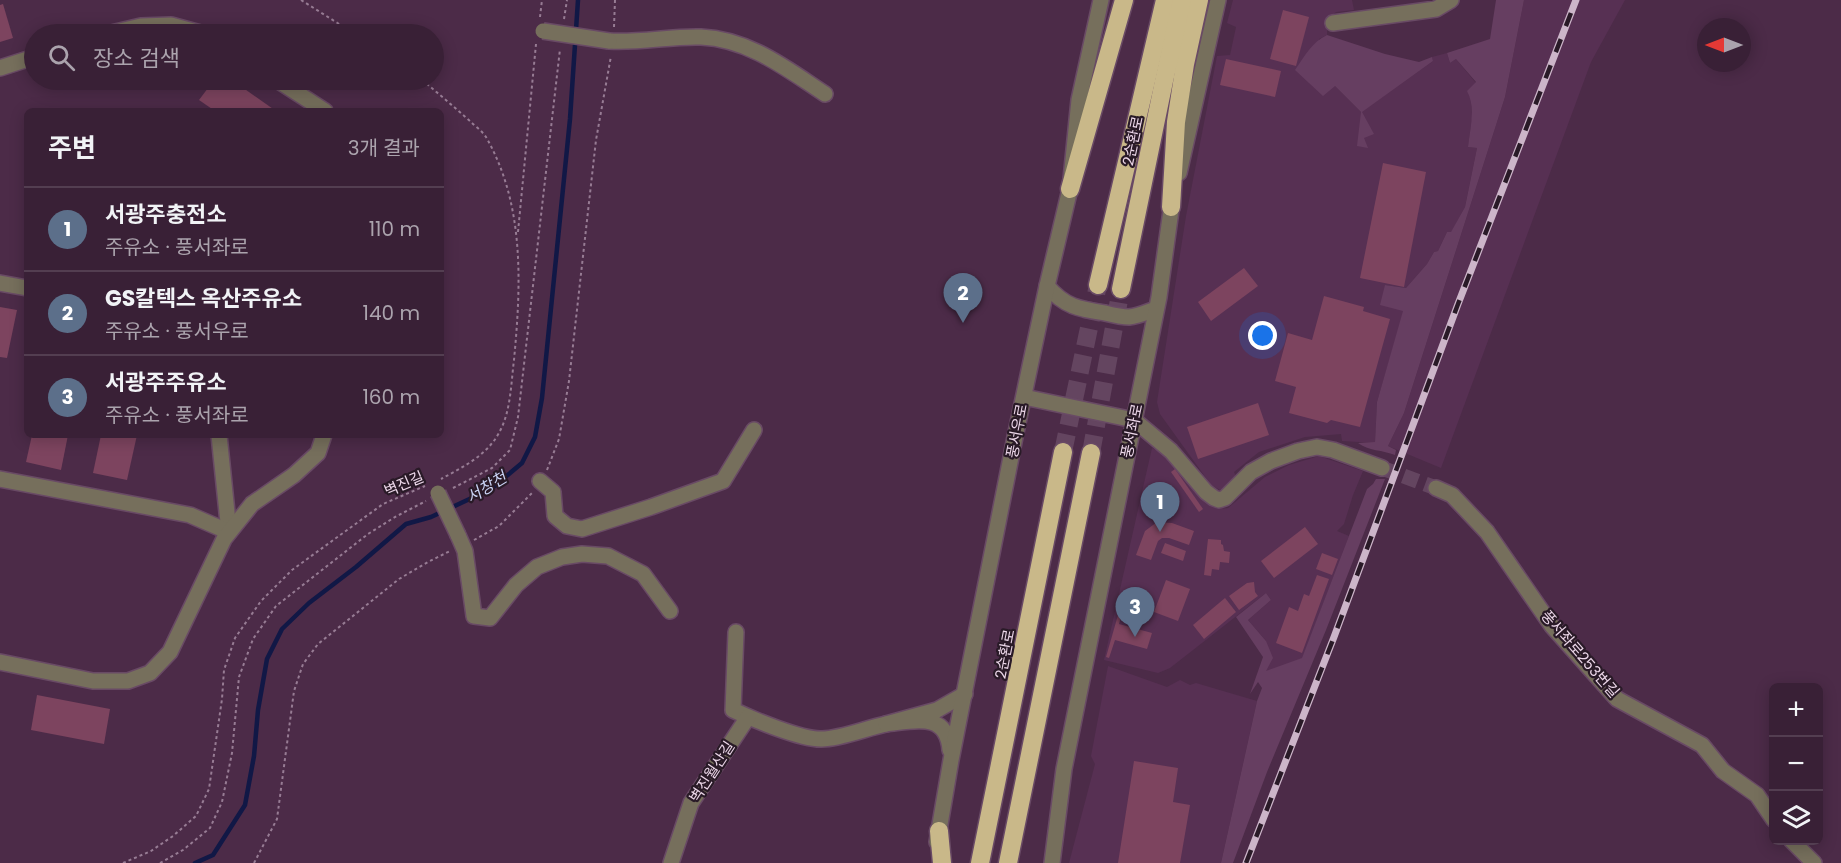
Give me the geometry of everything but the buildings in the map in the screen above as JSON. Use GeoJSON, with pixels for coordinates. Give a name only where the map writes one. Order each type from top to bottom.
{"type":"FeatureCollection","features":[{"type":"Feature","properties":{"kind":"highway"},"geometry":{"type":"LineString","coordinates":[[1070,189],[1124,0]]}},
{"type":"Feature","properties":{"kind":"highway","name":"2순환로"},"geometry":{"type":"LineString","coordinates":[[1098,285],[1165,0]]}},
{"type":"Feature","properties":{"kind":"highway","name":"2순환로"},"geometry":{"type":"LineString","coordinates":[[1121,289],[1182,0]]}},
{"type":"Feature","properties":{"kind":"highway"},"geometry":{"type":"LineString","coordinates":[[1171,207],[1176,122],[1185,64],[1199,0]]}},
{"type":"Feature","properties":{"kind":"highway","name":"2순환로"},"geometry":{"type":"LineString","coordinates":[[980,863],[1063,452]]}},
{"type":"Feature","properties":{"kind":"highway"},"geometry":{"type":"LineString","coordinates":[[1008,863],[1091,453]]}},
{"type":"Feature","properties":{"kind":"highway"},"geometry":{"type":"LineString","coordinates":[[939,831],[942,863]]}},
{"type":"Feature","properties":{"kind":"street","name":"풍서우로"},"geometry":{"type":"LineString","coordinates":[[933,863],[951,759],[1024,397],[1070,189],[1079,100],[1101,0]]}},
{"type":"Feature","properties":{"kind":"street","name":"풍서좌로"},"geometry":{"type":"LineString","coordinates":[[1052,863],[1064,769],[1156,309],[1171,207],[1218,0]]}},
{"type":"Feature","properties":{"kind":"street"},"geometry":{"type":"LineString","coordinates":[[1333,23],[1436,9],[1451,0]]}},
{"type":"Feature","properties":{"kind":"street"},"geometry":{"type":"LineString","coordinates":[[541,31],[612,41],[701,37],[728,41],[769,57],[825,94]]}},
{"type":"Feature","properties":{"kind":"street"},"geometry":{"type":"LineString","coordinates":[[0,68],[24,60]]}},
{"type":"Feature","properties":{"kind":"street"},"geometry":{"type":"LineString","coordinates":[[292,90],[320,108]]}},
{"type":"Feature","properties":{"kind":"street"},"geometry":{"type":"LineString","coordinates":[[0,283],[24,287]]}},
{"type":"Feature","properties":{"kind":"street"},"geometry":{"type":"LineString","coordinates":[[1047,286],[1067,304],[1077,308],[1127,317],[1156,309]]}},
{"type":"Feature","properties":{"kind":"street"},"geometry":{"type":"LineString","coordinates":[[1024,397],[1134,420],[1171,451],[1206,492],[1219,500],[1225,498],[1251,472],[1271,461],[1317,447],[1333,450],[1382,468]]}},
{"type":"Feature","properties":{"kind":"street"},"geometry":{"type":"LineString","coordinates":[[540,481],[553,492],[555,516],[567,526],[582,529],[723,481],[754,430]]}},
{"type":"Feature","properties":{"kind":"street"},"geometry":{"type":"LineString","coordinates":[[219,438],[229,532]]}},
{"type":"Feature","properties":{"kind":"street"},"geometry":{"type":"LineString","coordinates":[[0,662],[93,681],[128,681],[150,673],[170,652],[229,532],[252,504],[294,476],[318,453],[323,438]]}},
{"type":"Feature","properties":{"kind":"street"},"geometry":{"type":"LineString","coordinates":[[0,480],[190,515],[229,532]]}},
{"type":"Feature","properties":{"kind":"street","name":"풍서좌로253번길"},"geometry":{"type":"LineString","coordinates":[[1436,488],[1452,495],[1487,532],[1552,626],[1617,699],[1702,745],[1723,771],[1757,795],[1769,813]]}},
{"type":"Feature","properties":{"kind":"street"},"geometry":{"type":"LineString","coordinates":[[435,491],[465,551],[474,616],[490,618],[516,585],[537,567],[562,557],[582,554],[608,556],[643,574],[670,611]]}},
{"type":"Feature","properties":{"kind":"street"},"geometry":{"type":"LineString","coordinates":[[736,632],[734,710],[800,735],[820,740],[886,724],[937,710],[965,694]]}},
{"type":"Feature","properties":{"kind":"street","name":"벽진월산길"},"geometry":{"type":"LineString","coordinates":[[671,863],[691,803],[748,717]]}},
{"type":"Feature","properties":{"kind":"street"},"geometry":{"type":"LineString","coordinates":[[886,724],[930,721],[939,725],[946,731],[949,738],[951,759]]}},
{"type":"Feature","properties":{"kind":"street"},"geometry":{"type":"LineString","coordinates":[[1796,845],[1814,863]]}},
{"type":"Feature","properties":{"kind":"path"},"geometry":{"type":"LineString","coordinates":[[301,0],[339,24]]}},
{"type":"Feature","properties":{"kind":"path"},"geometry":{"type":"LineString","coordinates":[[517,235],[533,65],[541,31],[542,0]]}},
{"type":"Feature","properties":{"kind":"path"},"geometry":{"type":"LineString","coordinates":[[564,22],[567,0]]}},
{"type":"Feature","properties":{"kind":"path"},"geometry":{"type":"LineString","coordinates":[[254,863],[277,819],[294,690],[303,664],[318,644],[399,579],[461,540],[499,526],[531,495],[549,467],[556,451],[570,369],[596,140],[612,41],[615,0]]}},
{"type":"Feature","properties":{"kind":"path"},"geometry":{"type":"LineString","coordinates":[[454,488],[492,468],[510,450],[524,365],[560,43]]}},
{"type":"Feature","properties":{"kind":"path","name":"벽진길"},"geometry":{"type":"LineString","coordinates":[[123,863],[158,846],[196,816],[209,789],[224,670],[235,638],[261,601],[292,570],[383,504],[435,491],[461,468],[484,452],[500,431],[510,398],[515,344],[519,285],[517,235],[506,181],[485,135],[433,90]]}},
{"type":"Feature","properties":{"kind":"path"},"geometry":{"type":"LineString","coordinates":[[160,863],[183,850],[210,828],[222,802],[232,753],[239,677],[253,639],[276,606],[368,534],[435,491]]}},
{"type":"Feature","properties":{"kind":"shaded area"},"geometry":{"type":"Polygon","coordinates":[[[1233,0],[1352,0],[1354,10],[1336,12],[1327,20],[1327,35],[1319,39],[1335,86],[1361,112],[1433,61],[1432,57],[1447,53],[1450,63],[1456,59],[1476,83],[1471,98],[1472,118],[1468,147],[1477,148],[1465,207],[1451,233],[1447,232],[1438,251],[1434,252],[1427,264],[1406,288],[1385,285],[1404,311],[1377,402],[1375,443],[1342,441],[1341,434],[1305,437],[1259,452],[1234,472],[1237,479],[1230,486],[1220,490],[1211,485],[1160,414],[1157,402],[1186,216],[1217,56],[1230,55],[1236,27],[1227,23],[1233,0]]]}},
{"type":"Feature","properties":{"kind":"shaded area"},"geometry":{"type":"Polygon","coordinates":[[[1496,0],[1524,0],[1505,97],[1404,413],[1388,446],[1396,450],[1395,455],[1371,449],[1358,443],[1375,442],[1377,402],[1403,311],[1380,305],[1385,285],[1406,288],[1427,264],[1434,252],[1438,251],[1447,232],[1451,232],[1465,207],[1477,148],[1468,147],[1472,111],[1467,91],[1476,82],[1456,59],[1450,63],[1447,53],[1490,39],[1496,0]]]}},
{"type":"Feature","properties":{"kind":"shaded area"},"geometry":{"type":"Polygon","coordinates":[[[1524,0],[1625,0],[1591,62],[1441,468],[1388,446],[1404,413],[1505,97],[1524,0]]]}},
{"type":"Feature","properties":{"kind":"shaded area"},"geometry":{"type":"Polygon","coordinates":[[[1327,35],[1385,54],[1419,62],[1432,57],[1433,61],[1362,112],[1374,134],[1364,138],[1368,148],[1357,146],[1361,112],[1335,86],[1323,96],[1295,70],[1313,46],[1327,35]]]}},
{"type":"Feature","properties":{"kind":"shaded area"},"geometry":{"type":"Polygon","coordinates":[[[1152,448],[1164,454],[1204,500],[1217,509],[1228,508],[1265,477],[1289,465],[1319,456],[1363,471],[1344,524],[1337,531],[1349,536],[1302,659],[1265,672],[1266,641],[1248,620],[1271,600],[1266,593],[1170,668],[1158,673],[1104,660],[1152,448]]]}},
{"type":"Feature","properties":{"kind":"shaded area"},"geometry":{"type":"Polygon","coordinates":[[[1376,479],[1385,479],[1267,772],[1233,863],[1221,863],[1257,701],[1262,688],[1258,682],[1250,694],[1263,657],[1236,617],[1266,593],[1271,600],[1248,620],[1266,641],[1273,658],[1266,671],[1302,658],[1367,489],[1376,479]]]}},
{"type":"Feature","properties":{"kind":"shaded area"},"geometry":{"type":"Polygon","coordinates":[[[1108,666],[1167,687],[1180,680],[1190,685],[1196,683],[1257,701],[1221,863],[1069,863],[1095,764],[1091,756],[1108,666]]]}},
{"type":"Feature","properties":{"kind":"waterway","name":"서창천"},"geometry":{"type":"LineString","coordinates":[[195,863],[213,855],[245,805],[267,659],[282,629],[309,603],[406,524],[431,517],[491,489],[522,463],[535,437],[542,398],[570,119],[578,0]]}},
{"type":"Feature","properties":{"kind":"tunnel"},"geometry":{"type":"LineString","coordinates":[[1063,452],[1098,285]]}},
{"type":"Feature","properties":{"kind":"tunnel"},"geometry":{"type":"LineString","coordinates":[[1091,453],[1121,289]]}},
{"type":"Feature","properties":{"kind":"tunnel"},"geometry":{"type":"LineString","coordinates":[[1382,468],[1436,488]]}},
{"type":"Feature","properties":{"kind":"railway"},"geometry":{"type":"LineString","coordinates":[[1246,863],[1576,0]]}},
{"type":"Feature","properties":{"kind":"place","name":"GS칼텍스 옥산주유소"},"geometry":{"type":"Point","coordinates":[963,323]}},
{"type":"Feature","properties":{"kind":"place","name":"서광주충전소"},"geometry":{"type":"Point","coordinates":[1160,532]}},
{"type":"Feature","properties":{"kind":"place","name":"서광주주유소"},"geometry":{"type":"Point","coordinates":[1135,637]}}]}
